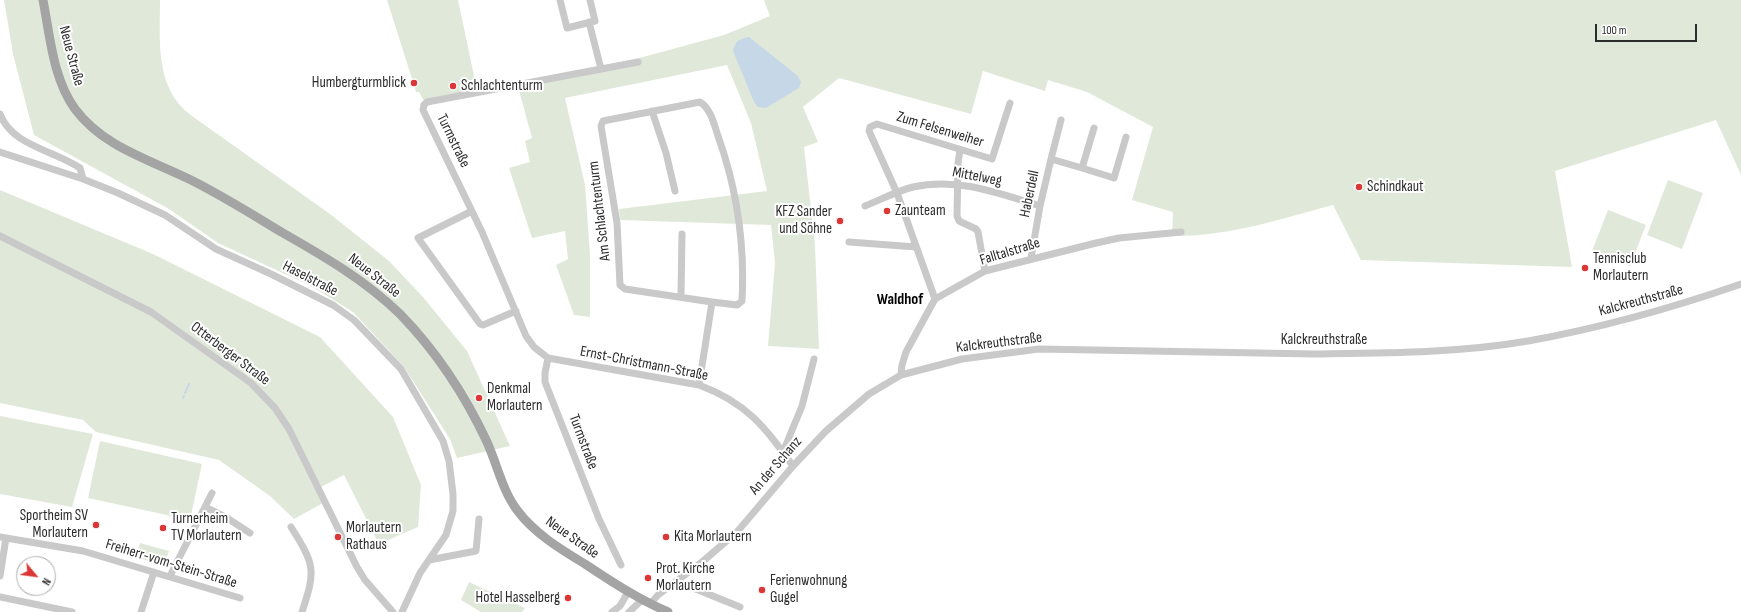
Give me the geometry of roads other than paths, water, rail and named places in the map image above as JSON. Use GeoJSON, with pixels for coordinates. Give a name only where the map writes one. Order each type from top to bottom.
{"type":"FeatureCollection","features":[{"type":"Feature","properties":{"kind":"main road","name":"Neue Straße"},"geometry":{"type":"LineString","coordinates":[[43,0],[57,70],[68,99],[85,122],[107,140],[211,191],[345,269],[378,295],[400,314],[425,342],[454,381],[478,423],[512,501],[523,517],[545,537],[628,592],[668,612]]}},
{"type":"Feature","properties":{"kind":"street"},"geometry":{"type":"LineString","coordinates":[[560,0],[567,28],[595,21],[590,0]]}},
{"type":"Feature","properties":{"kind":"street"},"geometry":{"type":"LineString","coordinates":[[589,22],[601,69]]}},
{"type":"Feature","properties":{"kind":"street","name":"Turmstraße"},"geometry":{"type":"LineString","coordinates":[[621,565],[599,519],[545,382],[548,358],[534,347],[526,336],[472,211],[424,110],[424,105],[428,102],[638,62]]}},
{"type":"Feature","properties":{"kind":"street"},"geometry":{"type":"LineString","coordinates":[[418,101],[424,105]]}},
{"type":"Feature","properties":{"kind":"street","name":"Am Schlachtenturm"},"geometry":{"type":"LineString","coordinates":[[700,102],[706,106],[722,147],[737,203],[742,254],[742,301],[737,305],[625,289],[620,285],[617,223],[601,126],[603,121],[652,111],[700,102]]}},
{"type":"Feature","properties":{"kind":"street","name":"Zum Felsenweiher"},"geometry":{"type":"LineString","coordinates":[[897,193],[869,131],[870,127],[877,124],[992,159],[1010,103]]}},
{"type":"Feature","properties":{"kind":"street"},"geometry":{"type":"LineString","coordinates":[[652,111],[675,191]]}},
{"type":"Feature","properties":{"kind":"street"},"geometry":{"type":"LineString","coordinates":[[0,114],[10,130],[24,140],[70,161],[80,168],[83,179]]}},
{"type":"Feature","properties":{"kind":"street","name":"Haberdell"},"geometry":{"type":"LineString","coordinates":[[1031,258],[1040,206],[1061,120]]}},
{"type":"Feature","properties":{"kind":"street"},"geometry":{"type":"LineString","coordinates":[[1082,168],[1094,128]]}},
{"type":"Feature","properties":{"kind":"street","name":"Haberdell"},"geometry":{"type":"LineString","coordinates":[[1051,159],[1114,178],[1126,138]]}},
{"type":"Feature","properties":{"kind":"street"},"geometry":{"type":"LineString","coordinates":[[960,150],[958,163],[957,216],[959,221],[976,229],[978,232],[985,271]]}},
{"type":"Feature","properties":{"kind":"street","name":"Haselstraße"},"geometry":{"type":"LineString","coordinates":[[0,152],[83,179],[165,215],[216,250],[272,274],[333,305],[354,320],[401,369],[443,441],[449,461],[452,511],[446,535],[420,573],[402,612]]}},
{"type":"Feature","properties":{"kind":"street","name":"Mittelweg"},"geometry":{"type":"LineString","coordinates":[[864,206],[914,187],[940,183],[974,186],[1040,206]]}},
{"type":"Feature","properties":{"kind":"street"},"geometry":{"type":"LineString","coordinates":[[897,193],[935,299],[906,352],[901,375]]}},
{"type":"Feature","properties":{"kind":"street"},"geometry":{"type":"LineString","coordinates":[[472,211],[418,238],[480,324],[483,325],[516,311]]}},
{"type":"Feature","properties":{"kind":"street","name":"Falltalstraße"},"geometry":{"type":"LineString","coordinates":[[935,299],[985,271],[1031,258],[1119,238],[1181,232]]}},
{"type":"Feature","properties":{"kind":"street"},"geometry":{"type":"LineString","coordinates":[[681,296],[682,234]]}},
{"type":"Feature","properties":{"kind":"street","name":"Otterberger Straße"},"geometry":{"type":"LineString","coordinates":[[0,236],[151,312],[237,372],[262,394],[289,429],[356,567],[365,580],[393,612]]}},
{"type":"Feature","properties":{"kind":"street"},"geometry":{"type":"LineString","coordinates":[[849,242],[916,247]]}},
{"type":"Feature","properties":{"kind":"street","name":"Kalckreuthstraße"},"geometry":{"type":"LineString","coordinates":[[901,375],[962,359],[1039,349],[1358,354],[1485,346],[1527,341],[1589,328],[1694,300],[1741,284]]}},
{"type":"Feature","properties":{"kind":"street"},"geometry":{"type":"LineString","coordinates":[[699,385],[712,302]]}},
{"type":"Feature","properties":{"kind":"street","name":"Ernst-Christmann-Straße"},"geometry":{"type":"LineString","coordinates":[[548,358],[699,385],[715,391],[743,407],[766,430],[792,466]]}},
{"type":"Feature","properties":{"kind":"street"},"geometry":{"type":"LineString","coordinates":[[783,452],[802,406],[814,359]]}},
{"type":"Feature","properties":{"kind":"street","name":"An der Schanz"},"geometry":{"type":"LineString","coordinates":[[629,612],[658,595],[723,545],[737,532],[792,466],[826,431],[861,400],[901,375]]}},
{"type":"Feature","properties":{"kind":"street"},"geometry":{"type":"LineString","coordinates":[[170,576],[212,493]]}},
{"type":"Feature","properties":{"kind":"street"},"geometry":{"type":"LineString","coordinates":[[206,507],[234,521],[250,533]]}},
{"type":"Feature","properties":{"kind":"street"},"geometry":{"type":"LineString","coordinates":[[429,560],[476,551],[479,519]]}},
{"type":"Feature","properties":{"kind":"street"},"geometry":{"type":"LineString","coordinates":[[291,527],[308,557],[312,574],[302,612]]}},
{"type":"Feature","properties":{"kind":"street"},"geometry":{"type":"LineString","coordinates":[[0,576],[3,538]]}},
{"type":"Feature","properties":{"kind":"street","name":"Freiherr-vom-Stein-Straße"},"geometry":{"type":"LineString","coordinates":[[3,538],[83,551],[240,598]]}},
{"type":"Feature","properties":{"kind":"street"},"geometry":{"type":"LineString","coordinates":[[141,612],[154,572]]}},
{"type":"Feature","properties":{"kind":"street"},"geometry":{"type":"LineString","coordinates":[[676,581],[740,607]]}},
{"type":"Feature","properties":{"kind":"street"},"geometry":{"type":"LineString","coordinates":[[616,611],[628,592]]}},
{"type":"Feature","properties":{"kind":"street"},"geometry":{"type":"LineString","coordinates":[[0,597],[72,612]]}},
{"type":"Feature","properties":{"kind":"water"},"geometry":{"type":"Polygon","coordinates":[[[749,37],[798,76],[801,82],[799,88],[766,108],[758,107],[754,102],[733,51],[738,41],[749,37]]]}},
{"type":"Feature","properties":{"kind":"waterway"},"geometry":{"type":"LineString","coordinates":[[185,393],[189,384]]}},
{"type":"Feature","properties":{"kind":"place","name":"Humbergturmblick"},"geometry":{"type":"Point","coordinates":[414,83]}},
{"type":"Feature","properties":{"kind":"place","name":"Schlachtenturm"},"geometry":{"type":"Point","coordinates":[453,86]}},
{"type":"Feature","properties":{"kind":"place","name":"Schindkaut"},"geometry":{"type":"Point","coordinates":[1359,187]}},
{"type":"Feature","properties":{"kind":"place","name":"Zaunteam"},"geometry":{"type":"Point","coordinates":[887,211]}},
{"type":"Feature","properties":{"kind":"place","name":"KFZ Sander und Söhne"},"geometry":{"type":"Point","coordinates":[840,221]}},
{"type":"Feature","properties":{"kind":"place","name":"Tennisclub Morlautern"},"geometry":{"type":"Point","coordinates":[1585,268]}},
{"type":"Feature","properties":{"kind":"place","name":"Denkmal Morlautern"},"geometry":{"type":"Point","coordinates":[479,398]}},
{"type":"Feature","properties":{"kind":"place","name":"Sportheim SV Morlautern"},"geometry":{"type":"Point","coordinates":[96,525]}},
{"type":"Feature","properties":{"kind":"place","name":"Turnerheim TV Morlautern"},"geometry":{"type":"Point","coordinates":[163,528]}},
{"type":"Feature","properties":{"kind":"place","name":"Morlautern Rathaus"},"geometry":{"type":"Point","coordinates":[338,537]}},
{"type":"Feature","properties":{"kind":"place","name":"Kita Morlautern"},"geometry":{"type":"Point","coordinates":[666,537]}},
{"type":"Feature","properties":{"kind":"place","name":"Prot. Kirche Morlautern"},"geometry":{"type":"Point","coordinates":[648,578]}},
{"type":"Feature","properties":{"kind":"place","name":"Ferienwohnung Gugel"},"geometry":{"type":"Point","coordinates":[762,590]}},
{"type":"Feature","properties":{"kind":"place","name":"Hotel Hasselberg"},"geometry":{"type":"Point","coordinates":[568,598]}},
{"type":"Feature","properties":{"kind":"district","name":"Waldhof"},"geometry":{"type":"Point","coordinates":[900,300]}}]}
